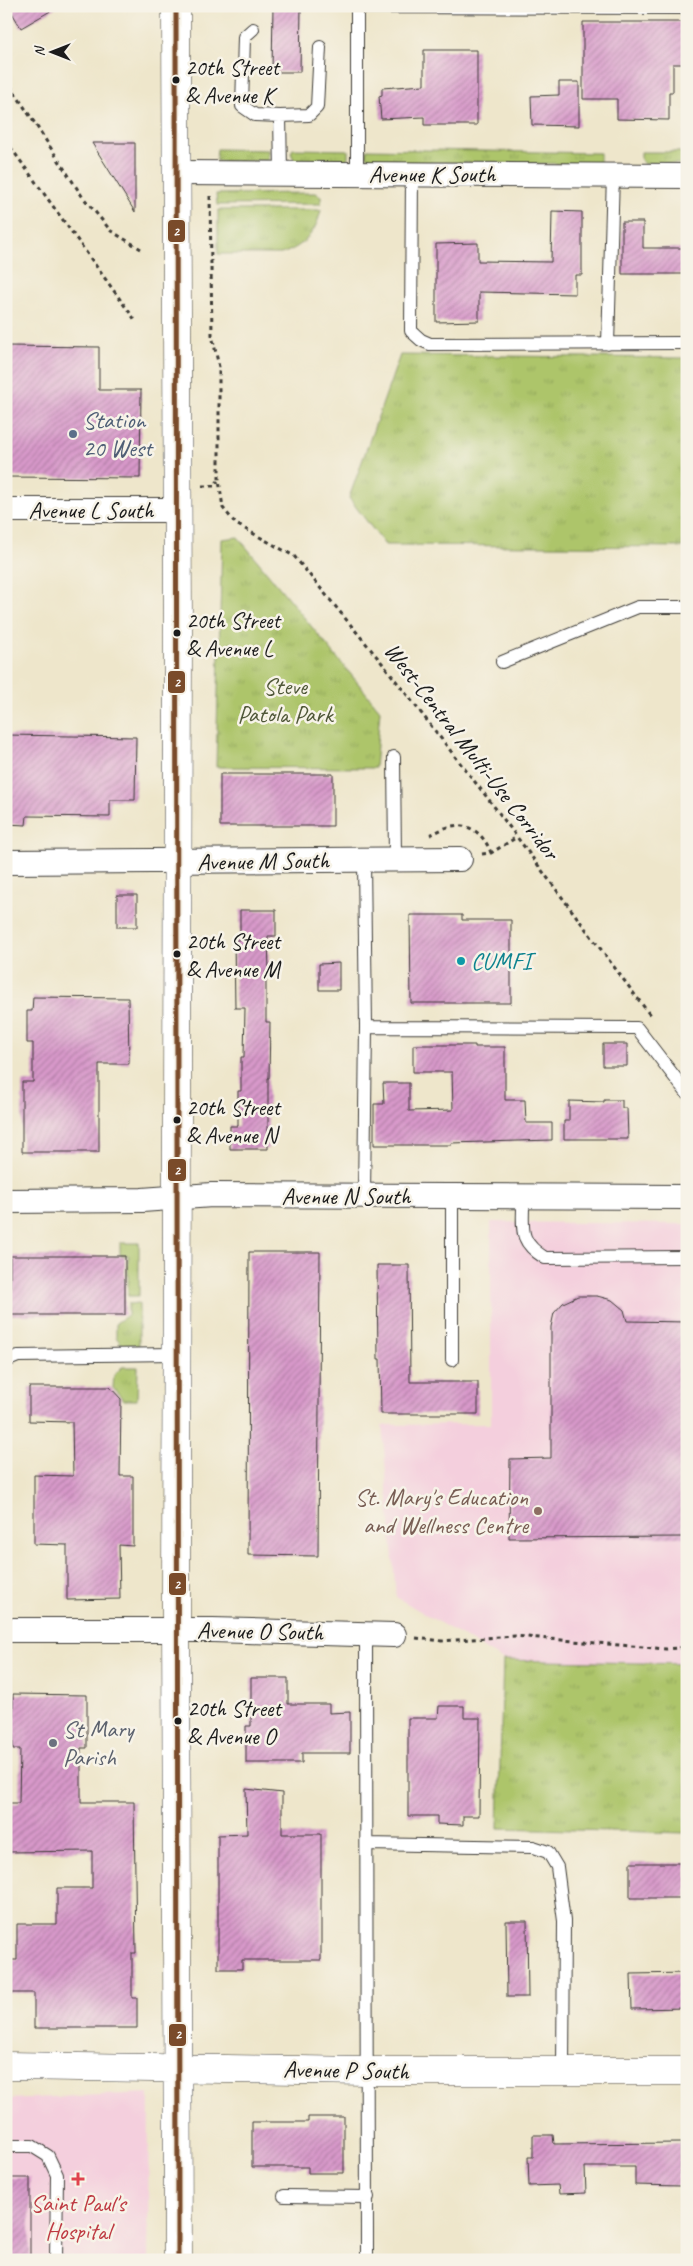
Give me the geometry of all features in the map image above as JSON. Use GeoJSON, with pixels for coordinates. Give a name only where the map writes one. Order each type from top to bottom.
{"type":"FeatureCollection","features":[{"type":"Feature","properties":{"kind":"main road"},"geometry":{"type":"LineString","coordinates":[[176,6],[178,2260]]}},
{"type":"Feature","properties":{"kind":"main road","name":"Avenue P South"},"geometry":{"type":"LineString","coordinates":[[6,2066],[687,2071]]}},
{"type":"Feature","properties":{"kind":"street","name":"Avenue K South"},"geometry":{"type":"LineString","coordinates":[[177,173],[687,176]]}},
{"type":"Feature","properties":{"kind":"street","name":"Avenue L South"},"geometry":{"type":"LineString","coordinates":[[6,510],[177,510]]}},
{"type":"Feature","properties":{"kind":"street","name":"Avenue M South"},"geometry":{"type":"LineString","coordinates":[[6,862],[460,859]]}},
{"type":"Feature","properties":{"kind":"street","name":"Avenue N South"},"geometry":{"type":"LineString","coordinates":[[6,1201],[142,1200],[212,1195],[687,1197]]}},
{"type":"Feature","properties":{"kind":"street","name":"Avenue O South"},"geometry":{"type":"LineString","coordinates":[[6,1630],[176,1630],[394,1635]]}},
{"type":"Feature","properties":{"kind":"lane"},"geometry":{"type":"LineString","coordinates":[[357,174],[357,6],[687,8]]}},
{"type":"Feature","properties":{"kind":"lane"},"geometry":{"type":"LineString","coordinates":[[254,29],[244,36],[242,106],[255,115],[309,115],[317,107],[320,47]]}},
{"type":"Feature","properties":{"kind":"lane"},"geometry":{"type":"LineString","coordinates":[[280,116],[281,173]]}},
{"type":"Feature","properties":{"kind":"lane"},"geometry":{"type":"LineString","coordinates":[[412,174],[411,331],[421,340],[430,344],[687,343]]}},
{"type":"Feature","properties":{"kind":"lane"},"geometry":{"type":"LineString","coordinates":[[608,344],[613,175]]}},
{"type":"Feature","properties":{"kind":"lane"},"geometry":{"type":"LineString","coordinates":[[502,662],[638,607],[687,607]]}},
{"type":"Feature","properties":{"kind":"lane"},"geometry":{"type":"LineString","coordinates":[[394,757],[395,859]]}},
{"type":"Feature","properties":{"kind":"lane"},"geometry":{"type":"LineString","coordinates":[[364,860],[366,1027],[364,1196]]}},
{"type":"Feature","properties":{"kind":"lane"},"geometry":{"type":"LineString","coordinates":[[366,1027],[637,1028],[687,1093]]}},
{"type":"Feature","properties":{"kind":"lane"},"geometry":{"type":"LineString","coordinates":[[452,1196],[452,1360]]}},
{"type":"Feature","properties":{"kind":"lane"},"geometry":{"type":"LineString","coordinates":[[523,1196],[524,1238],[531,1249],[545,1258],[687,1258]]}},
{"type":"Feature","properties":{"kind":"lane"},"geometry":{"type":"LineString","coordinates":[[6,1361],[18,1356],[176,1354]]}},
{"type":"Feature","properties":{"kind":"lane"},"geometry":{"type":"LineString","coordinates":[[366,1633],[367,2260]]}},
{"type":"Feature","properties":{"kind":"lane"},"geometry":{"type":"LineString","coordinates":[[367,1844],[533,1847],[548,1852],[557,1867],[564,1922],[563,2070]]}},
{"type":"Feature","properties":{"kind":"lane"},"geometry":{"type":"LineString","coordinates":[[6,2146],[32,2146],[48,2156],[57,2176],[56,2260]]}},
{"type":"Feature","properties":{"kind":"lane"},"geometry":{"type":"LineString","coordinates":[[284,2196],[368,2197]]}},
{"type":"Feature","properties":{"kind":"path"},"geometry":{"type":"LineString","coordinates":[[6,79],[82,196],[111,231],[141,250]]}},
{"type":"Feature","properties":{"kind":"path"},"geometry":{"type":"LineString","coordinates":[[6,140],[135,320]]}},
{"type":"Feature","properties":{"kind":"path","name":"West-Central Multi-Use Corridor"},"geometry":{"type":"LineString","coordinates":[[212,173],[212,335],[219,367],[219,480],[223,508],[236,524],[294,556],[382,663],[517,837],[652,1017]]}},
{"type":"Feature","properties":{"kind":"path"},"geometry":{"type":"LineString","coordinates":[[424,837],[451,826],[464,826],[480,833],[488,843],[491,853],[517,837]]}},
{"type":"Feature","properties":{"kind":"path"},"geometry":{"type":"LineString","coordinates":[[434,1640],[516,1636],[666,1649],[687,1647]]}},
{"type":"Feature","properties":{"kind":"shaded area","name":"St. Mary's Education and Wellness Centre"},"geometry":{"type":"Polygon","coordinates":[[[491,1222],[687,1224],[687,1664],[503,1660],[396,1597],[382,1425],[491,1424],[491,1222]]]}},
{"type":"Feature","properties":{"kind":"shaded area","name":"Saint Paul's Hospital"},"geometry":{"type":"Polygon","coordinates":[[[149,2093],[148,2260],[6,2260],[6,2099],[149,2093]]]}},
{"type":"Feature","properties":{"kind":"green space"},"geometry":{"type":"Polygon","coordinates":[[[217,149],[268,150],[268,161],[216,161],[217,149]]]}},
{"type":"Feature","properties":{"kind":"green space"},"geometry":{"type":"Polygon","coordinates":[[[293,149],[348,150],[348,157],[344,162],[295,162],[291,153],[293,149]]]}},
{"type":"Feature","properties":{"kind":"green space"},"geometry":{"type":"Polygon","coordinates":[[[367,149],[600,153],[600,164],[376,162],[366,156],[367,149]]]}},
{"type":"Feature","properties":{"kind":"green space"},"geometry":{"type":"Polygon","coordinates":[[[641,152],[687,152],[687,164],[644,164],[641,160],[641,152]]]}},
{"type":"Feature","properties":{"kind":"green space"},"geometry":{"type":"Polygon","coordinates":[[[316,193],[321,196],[321,204],[217,205],[216,194],[316,193]]]}},
{"type":"Feature","properties":{"kind":"green space"},"geometry":{"type":"Polygon","coordinates":[[[218,210],[321,210],[312,232],[302,243],[289,251],[281,254],[218,254],[218,210]]]}},
{"type":"Feature","properties":{"kind":"green space"},"geometry":{"type":"Polygon","coordinates":[[[400,355],[687,358],[687,547],[385,545],[349,498],[400,355]]]}},
{"type":"Feature","properties":{"kind":"green space","name":"Steve Patola Park"},"geometry":{"type":"Polygon","coordinates":[[[238,537],[380,710],[375,768],[216,767],[222,539],[238,537]]]}},
{"type":"Feature","properties":{"kind":"green space"},"geometry":{"type":"Polygon","coordinates":[[[120,1243],[139,1243],[139,1296],[128,1296],[128,1255],[120,1255],[120,1243]]]}},
{"type":"Feature","properties":{"kind":"green space"},"geometry":{"type":"Polygon","coordinates":[[[139,1303],[139,1345],[123,1346],[116,1337],[116,1323],[128,1315],[128,1304],[139,1303]]]}},
{"type":"Feature","properties":{"kind":"green space"},"geometry":{"type":"Polygon","coordinates":[[[122,1367],[138,1367],[137,1400],[124,1400],[113,1388],[114,1375],[122,1367]]]}},
{"type":"Feature","properties":{"kind":"green space"},"geometry":{"type":"Polygon","coordinates":[[[503,1660],[687,1664],[687,1833],[498,1828],[503,1660]]]}},
{"type":"Feature","properties":{"kind":"building"},"geometry":{"type":"Polygon","coordinates":[[[8,6],[59,6],[21,28],[8,6]]]}},
{"type":"Feature","properties":{"kind":"building"},"geometry":{"type":"Polygon","coordinates":[[[273,6],[301,6],[300,72],[272,72],[273,6]]]}},
{"type":"Feature","properties":{"kind":"building"},"geometry":{"type":"Polygon","coordinates":[[[583,22],[687,22],[687,64],[673,64],[673,92],[669,92],[669,120],[617,119],[617,99],[583,99],[583,22]]]}},
{"type":"Feature","properties":{"kind":"building"},"geometry":{"type":"Polygon","coordinates":[[[424,50],[477,50],[477,125],[424,125],[424,117],[381,119],[379,96],[382,95],[382,88],[424,85],[424,50]]]}},
{"type":"Feature","properties":{"kind":"building"},"geometry":{"type":"Polygon","coordinates":[[[559,82],[579,82],[579,126],[532,125],[531,96],[559,95],[559,82]]]}},
{"type":"Feature","properties":{"kind":"building"},"geometry":{"type":"Polygon","coordinates":[[[92,143],[135,143],[135,212],[92,143]]]}},
{"type":"Feature","properties":{"kind":"building"},"geometry":{"type":"Polygon","coordinates":[[[552,211],[582,212],[582,275],[575,275],[575,294],[479,292],[479,321],[436,322],[436,244],[478,243],[478,261],[551,262],[552,211]]]}},
{"type":"Feature","properties":{"kind":"building"},"geometry":{"type":"Polygon","coordinates":[[[622,222],[643,222],[643,248],[687,248],[687,274],[622,274],[622,222]]]}},
{"type":"Feature","properties":{"kind":"building","name":"Station 20 West"},"geometry":{"type":"Polygon","coordinates":[[[6,346],[99,347],[99,390],[141,390],[140,478],[6,477],[6,346]]]}},
{"type":"Feature","properties":{"kind":"building"},"geometry":{"type":"Polygon","coordinates":[[[6,735],[136,737],[135,800],[110,800],[110,817],[27,816],[26,825],[6,824],[6,735]]]}},
{"type":"Feature","properties":{"kind":"building"},"geometry":{"type":"Polygon","coordinates":[[[220,774],[333,774],[333,826],[220,826],[220,774]]]}},
{"type":"Feature","properties":{"kind":"building"},"geometry":{"type":"Polygon","coordinates":[[[117,895],[137,895],[137,927],[117,927],[117,895]]]}},
{"type":"Feature","properties":{"kind":"building"},"geometry":{"type":"Polygon","coordinates":[[[240,910],[276,910],[276,936],[268,936],[269,971],[266,971],[266,1022],[270,1022],[268,1149],[230,1149],[230,1126],[238,1126],[238,1091],[241,1091],[241,1057],[244,1057],[245,1008],[235,1008],[234,940],[240,940],[240,910]]]}},
{"type":"Feature","properties":{"kind":"building","name":"CUMFI"},"geometry":{"type":"Polygon","coordinates":[[[410,915],[462,915],[462,920],[511,920],[511,1003],[411,1003],[410,915]]]}},
{"type":"Feature","properties":{"kind":"building"},"geometry":{"type":"Polygon","coordinates":[[[339,963],[339,990],[319,990],[319,964],[339,963]]]}},
{"type":"Feature","properties":{"kind":"building"},"geometry":{"type":"Polygon","coordinates":[[[33,997],[128,998],[129,1064],[99,1064],[99,1152],[22,1152],[22,1082],[33,1082],[33,1043],[27,1043],[27,1011],[32,1011],[33,997]]]}},
{"type":"Feature","properties":{"kind":"building"},"geometry":{"type":"Polygon","coordinates":[[[603,1044],[627,1044],[627,1066],[603,1066],[603,1044]]]}},
{"type":"Feature","properties":{"kind":"building"},"geometry":{"type":"Polygon","coordinates":[[[413,1045],[505,1047],[505,1100],[525,1100],[526,1123],[552,1123],[552,1140],[451,1143],[451,1145],[374,1145],[374,1104],[384,1104],[383,1083],[409,1083],[409,1111],[453,1110],[452,1072],[413,1072],[413,1045]]]}},
{"type":"Feature","properties":{"kind":"building"},"geometry":{"type":"Polygon","coordinates":[[[604,1100],[622,1100],[622,1108],[627,1108],[628,1139],[564,1139],[564,1121],[569,1121],[569,1101],[604,1102],[604,1100]]]}},
{"type":"Feature","properties":{"kind":"building"},"geometry":{"type":"Polygon","coordinates":[[[249,1252],[320,1252],[318,1556],[248,1555],[249,1252]]]}},
{"type":"Feature","properties":{"kind":"building"},"geometry":{"type":"Polygon","coordinates":[[[10,1256],[125,1256],[125,1315],[10,1315],[10,1256]]]}},
{"type":"Feature","properties":{"kind":"building"},"geometry":{"type":"Polygon","coordinates":[[[377,1265],[409,1265],[410,1382],[478,1382],[478,1414],[381,1414],[380,1359],[378,1359],[377,1265]]]}},
{"type":"Feature","properties":{"kind":"building"},"geometry":{"type":"Polygon","coordinates":[[[578,1296],[597,1296],[612,1300],[624,1310],[627,1321],[687,1322],[687,1524],[684,1524],[684,1537],[509,1538],[510,1459],[551,1458],[551,1327],[554,1313],[563,1303],[578,1296]]]}},
{"type":"Feature","properties":{"kind":"building"},"geometry":{"type":"Polygon","coordinates":[[[29,1387],[110,1387],[121,1399],[120,1476],[133,1476],[133,1546],[119,1545],[120,1599],[67,1600],[67,1545],[34,1544],[34,1475],[73,1476],[72,1422],[29,1421],[29,1387]]]}},
{"type":"Feature","properties":{"kind":"building"},"geometry":{"type":"Polygon","coordinates":[[[251,1678],[288,1678],[288,1704],[329,1704],[329,1713],[350,1712],[350,1753],[302,1753],[302,1763],[246,1763],[246,1726],[251,1726],[251,1678]]]}},
{"type":"Feature","properties":{"kind":"building"},"geometry":{"type":"Polygon","coordinates":[[[13,1694],[87,1695],[87,1748],[81,1748],[81,1802],[134,1802],[136,1953],[132,1953],[132,1998],[137,1998],[137,2028],[34,2028],[34,1993],[7,1993],[8,1960],[17,1960],[17,1924],[57,1924],[57,1888],[92,1888],[92,1851],[7,1852],[6,1803],[19,1803],[20,1749],[13,1749],[13,1694]]]}},
{"type":"Feature","properties":{"kind":"building"},"geometry":{"type":"Polygon","coordinates":[[[439,1706],[464,1706],[464,1718],[480,1718],[479,1816],[463,1816],[463,1825],[437,1824],[437,1816],[408,1816],[408,1718],[438,1718],[439,1706]]]}},
{"type":"Feature","properties":{"kind":"building"},"geometry":{"type":"Polygon","coordinates":[[[246,1789],[282,1793],[282,1834],[321,1834],[321,1960],[242,1960],[242,1969],[218,1969],[218,1835],[247,1834],[246,1789]]]}},
{"type":"Feature","properties":{"kind":"building"},"geometry":{"type":"Polygon","coordinates":[[[630,1863],[687,1863],[687,1898],[630,1898],[630,1863]]]}},
{"type":"Feature","properties":{"kind":"building"},"geometry":{"type":"Polygon","coordinates":[[[506,1921],[527,1921],[528,1997],[507,1997],[506,1921]]]}},
{"type":"Feature","properties":{"kind":"building"},"geometry":{"type":"Polygon","coordinates":[[[687,1973],[687,2008],[632,2009],[631,1974],[687,1973]]]}},
{"type":"Feature","properties":{"kind":"building"},"geometry":{"type":"Polygon","coordinates":[[[308,2117],[344,2117],[344,2173],[308,2173],[308,2167],[252,2167],[252,2122],[308,2122],[308,2117]]]}},
{"type":"Feature","properties":{"kind":"building"},"geometry":{"type":"Polygon","coordinates":[[[533,2135],[553,2135],[554,2144],[681,2143],[681,2186],[635,2185],[635,2167],[585,2167],[586,2193],[559,2194],[558,2185],[529,2186],[528,2157],[533,2157],[533,2135]]]}},
{"type":"Feature","properties":{"kind":"building"},"geometry":{"type":"Polygon","coordinates":[[[6,2178],[30,2178],[30,2260],[6,2260],[6,2178]]]}},
{"type":"Feature","properties":{"kind":"transit line","name":"2"},"geometry":{"type":"LineString","coordinates":[[176,6],[178,2260]]}},
{"type":"Feature","properties":{"kind":"place","name":"20th Street & Avenue K"},"geometry":{"type":"Point","coordinates":[176,80]}},
{"type":"Feature","properties":{"kind":"place","name":"Station 20 West"},"geometry":{"type":"Point","coordinates":[73,434]}},
{"type":"Feature","properties":{"kind":"place","name":"20th Street & Avenue L"},"geometry":{"type":"Point","coordinates":[177,633]}},
{"type":"Feature","properties":{"kind":"place","name":"20th Street & Avenue M"},"geometry":{"type":"Point","coordinates":[177,954]}},
{"type":"Feature","properties":{"kind":"place","name":"CUMFI"},"geometry":{"type":"Point","coordinates":[461,961]}},
{"type":"Feature","properties":{"kind":"place","name":"20th Street & Avenue N"},"geometry":{"type":"Point","coordinates":[177,1120]}},
{"type":"Feature","properties":{"kind":"place","name":"St. Mary's Education and Wellness Centre"},"geometry":{"type":"Point","coordinates":[538,1511]}},
{"type":"Feature","properties":{"kind":"place","name":"20th Street & Avenue O"},"geometry":{"type":"Point","coordinates":[178,1721]}},
{"type":"Feature","properties":{"kind":"place","name":"St Mary Parish"},"geometry":{"type":"Point","coordinates":[53,1743]}},
{"type":"Feature","properties":{"kind":"place","name":"Saint Paul's Hospital"},"geometry":{"type":"Point","coordinates":[78,2179]}}]}
